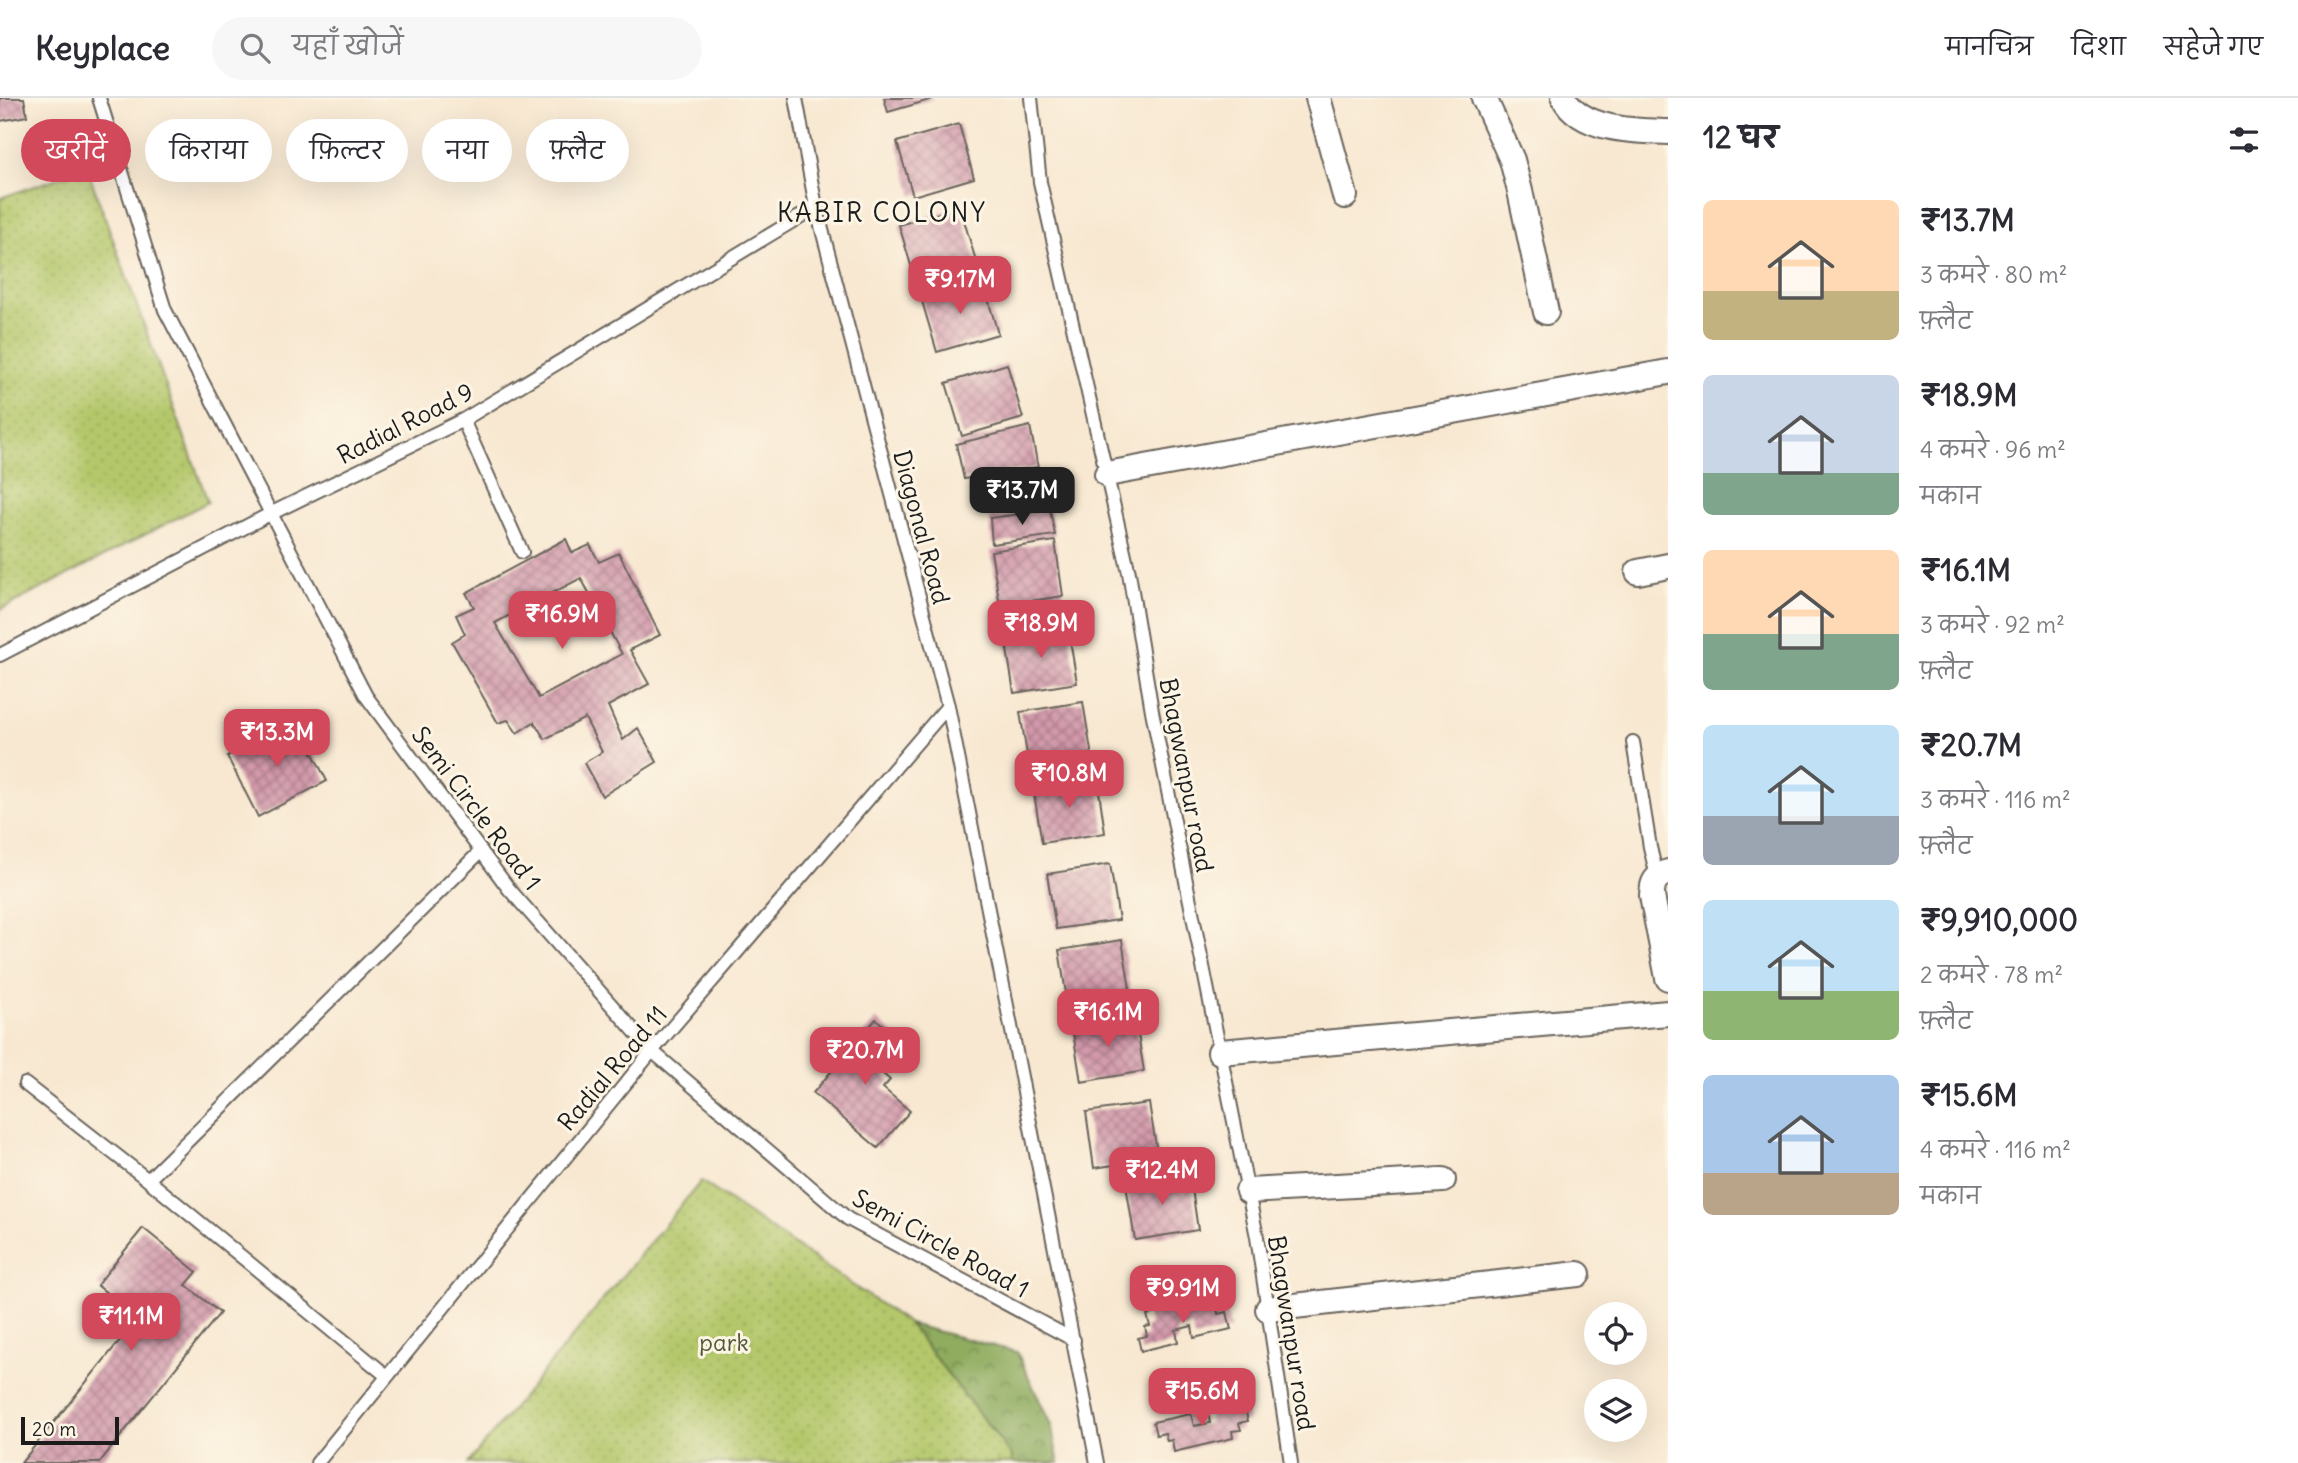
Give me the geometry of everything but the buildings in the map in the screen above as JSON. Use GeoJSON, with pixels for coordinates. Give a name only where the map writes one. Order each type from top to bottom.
{"type":"FeatureCollection","features":[{"type":"Feature","properties":{"kind":"street"},"geometry":{"type":"LineString","coordinates":[[1318,98],[1345,196]]}},
{"type":"Feature","properties":{"kind":"street"},"geometry":{"type":"LineString","coordinates":[[1484,98],[1512,160],[1546,312]]}},
{"type":"Feature","properties":{"kind":"street"},"geometry":{"type":"LineString","coordinates":[[1564,98],[1569,107],[1593,121],[1632,130],[1668,132]]}},
{"type":"Feature","properties":{"kind":"street"},"geometry":{"type":"LineString","coordinates":[[1107,474],[1668,372]]}},
{"type":"Feature","properties":{"kind":"street"},"geometry":{"type":"LineString","coordinates":[[1638,572],[1668,566]]}},
{"type":"Feature","properties":{"kind":"street"},"geometry":{"type":"LineString","coordinates":[[1662,874],[1652,884],[1652,896],[1668,978]]}},
{"type":"Feature","properties":{"kind":"street"},"geometry":{"type":"LineString","coordinates":[[1220,1052],[1668,1013]]}},
{"type":"Feature","properties":{"kind":"street"},"geometry":{"type":"LineString","coordinates":[[1248,1191],[1443,1180]]}},
{"type":"Feature","properties":{"kind":"street"},"geometry":{"type":"LineString","coordinates":[[1268,1309],[1578,1274]]}},
{"type":"Feature","properties":{"kind":"lane","name":"Semi Circle Road 1"},"geometry":{"type":"LineString","coordinates":[[99,98],[165,310],[270,514],[366,696],[509,889],[652,1051],[848,1219],[1074,1340]]}},
{"type":"Feature","properties":{"kind":"lane","name":"Diagonal Road"},"geometry":{"type":"LineString","coordinates":[[796,98],[816,207],[948,706],[1097,1463]]}},
{"type":"Feature","properties":{"kind":"lane","name":"Bhagwanpur road"},"geometry":{"type":"LineString","coordinates":[[1031,98],[1040,182],[1129,573],[1152,711],[1248,1191],[1291,1463]]}},
{"type":"Feature","properties":{"kind":"lane","name":"Radial Road 9"},"geometry":{"type":"LineString","coordinates":[[0,655],[270,514],[463,420],[816,207]]}},
{"type":"Feature","properties":{"kind":"lane"},"geometry":{"type":"LineString","coordinates":[[463,420],[522,552]]}},
{"type":"Feature","properties":{"kind":"lane","name":"Radial Road 11"},"geometry":{"type":"LineString","coordinates":[[317,1463],[652,1051],[948,706]]}},
{"type":"Feature","properties":{"kind":"lane"},"geometry":{"type":"LineString","coordinates":[[1633,742],[1650,847],[1662,874]]}},
{"type":"Feature","properties":{"kind":"lane"},"geometry":{"type":"LineString","coordinates":[[148,1181],[481,851]]}},
{"type":"Feature","properties":{"kind":"lane"},"geometry":{"type":"LineString","coordinates":[[25,1084],[387,1376]]}},
{"type":"Feature","properties":{"kind":"green space"},"geometry":{"type":"Polygon","coordinates":[[[46,182],[92,182],[208,502],[0,610],[0,198],[46,182]]]}},
{"type":"Feature","properties":{"kind":"green space","name":"park"},"geometry":{"type":"Polygon","coordinates":[[[701,1181],[909,1324],[1012,1456],[1012,1463],[468,1463],[701,1181]]]}},
{"type":"Feature","properties":{"kind":"green space"},"geometry":{"type":"Polygon","coordinates":[[[909,1324],[1017,1352],[1051,1425],[1059,1463],[1012,1463],[1012,1456],[909,1324]]]}},
{"type":"Feature","properties":{"kind":"district","name":"KABIR COLONY"},"geometry":{"type":"Point","coordinates":[882,212]}}]}
